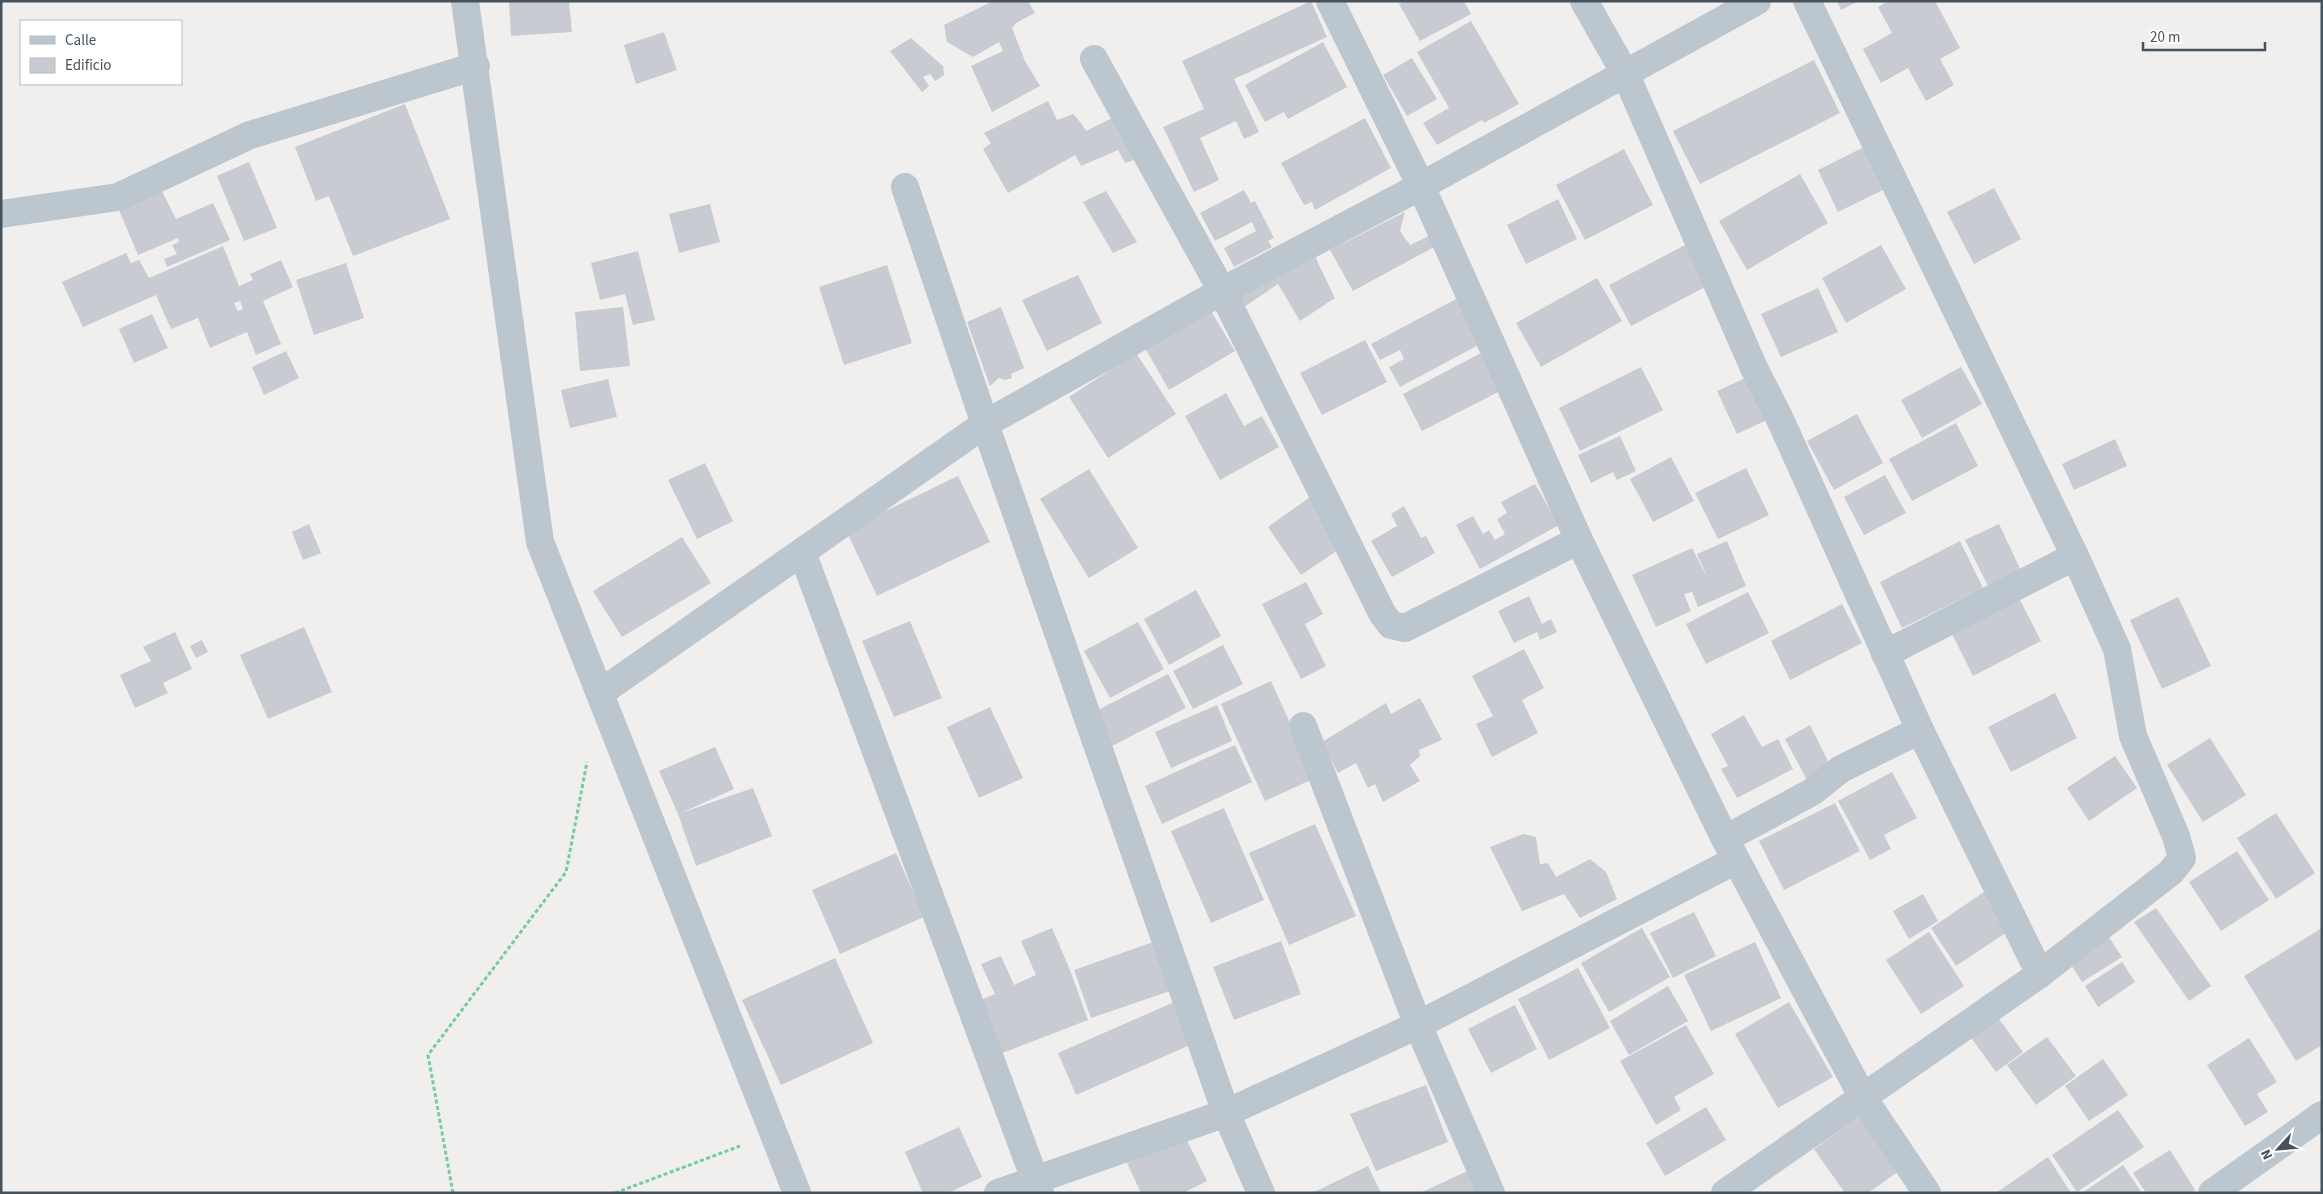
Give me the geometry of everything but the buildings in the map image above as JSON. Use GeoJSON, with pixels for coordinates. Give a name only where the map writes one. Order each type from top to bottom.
{"type":"FeatureCollection","features":[{"type":"Feature","properties":{"kind":"street"},"geometry":{"type":"LineString","coordinates":[[465,1],[476,66],[540,542],[775,1133],[797,1193]]}},
{"type":"Feature","properties":{"kind":"street"},"geometry":{"type":"LineString","coordinates":[[1330,1],[1421,186],[1579,540],[1730,849],[1862,1096],[1927,1193]]}},
{"type":"Feature","properties":{"kind":"street"},"geometry":{"type":"LineString","coordinates":[[1584,1],[1626,75],[1754,368],[1779,417],[1885,654],[1920,730],[2040,974]]}},
{"type":"Feature","properties":{"kind":"street"},"geometry":{"type":"LineString","coordinates":[[600,693],[985,424],[1222,292],[1626,75],[1757,1]]}},
{"type":"Feature","properties":{"kind":"street"},"geometry":{"type":"LineString","coordinates":[[1725,1193],[2040,974],[2171,872],[2182,858],[2176,836],[2133,736],[2118,649],[1807,1]]}},
{"type":"Feature","properties":{"kind":"street"},"geometry":{"type":"LineString","coordinates":[[1094,59],[1222,292],[1382,613],[1391,625],[1405,628],[1579,540]]}},
{"type":"Feature","properties":{"kind":"street"},"geometry":{"type":"LineString","coordinates":[[1,214],[118,197],[250,135],[476,66]]}},
{"type":"Feature","properties":{"kind":"street"},"geometry":{"type":"LineString","coordinates":[[905,187],[985,424],[1226,1113],[1261,1193]]}},
{"type":"Feature","properties":{"kind":"street"},"geometry":{"type":"LineString","coordinates":[[802,552],[1037,1186]]}},
{"type":"Feature","properties":{"kind":"street"},"geometry":{"type":"LineString","coordinates":[[1885,654],[2075,556]]}},
{"type":"Feature","properties":{"kind":"street"},"geometry":{"type":"LineString","coordinates":[[1303,726],[1418,1025],[1491,1193]]}},
{"type":"Feature","properties":{"kind":"street"},"geometry":{"type":"LineString","coordinates":[[998,1193],[1037,1186],[1226,1113],[1418,1025],[1730,849],[1812,792],[1841,768],[1920,730]]}},
{"type":"Feature","properties":{"kind":"street"},"geometry":{"type":"LineString","coordinates":[[2212,1193],[2322,1115]]}},
{"type":"Feature","properties":{"kind":"path"},"geometry":{"type":"LineString","coordinates":[[453,1193],[428,1055],[566,872],[588,759]]}},
{"type":"Feature","properties":{"kind":"path"},"geometry":{"type":"LineString","coordinates":[[615,1193],[775,1133]]}}]}
